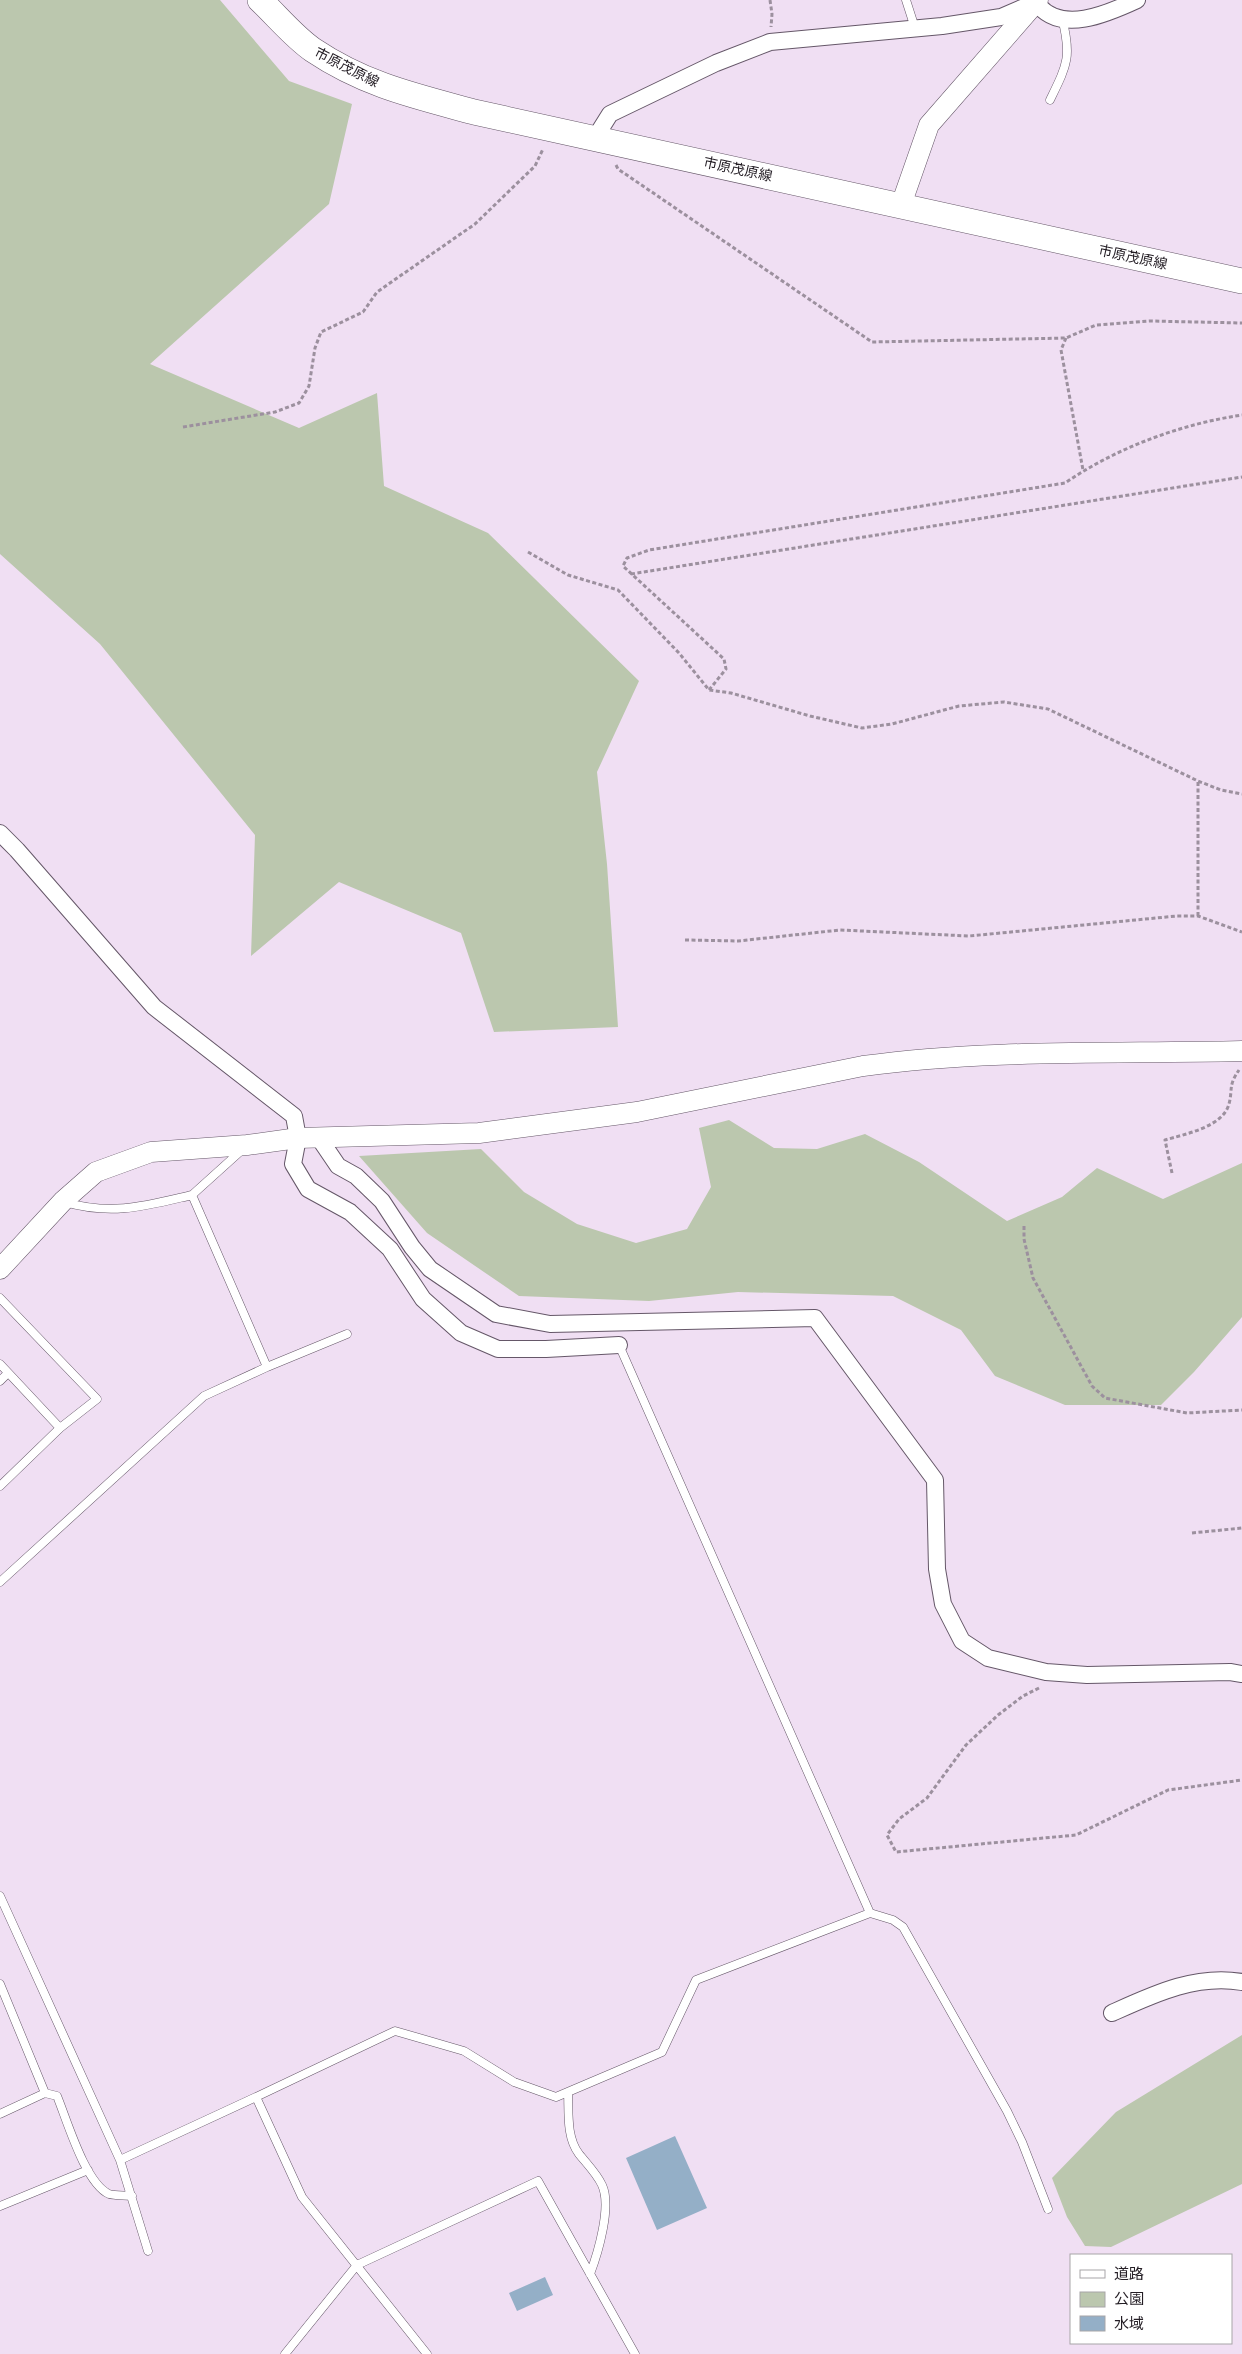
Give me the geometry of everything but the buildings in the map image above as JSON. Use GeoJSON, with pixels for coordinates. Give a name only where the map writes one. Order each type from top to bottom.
{"type":"FeatureCollection","features":[{"type":"Feature","properties":{"kind":"main road","name":"市原茂原線"},"geometry":{"type":"LineString","coordinates":[[260,0],[312,49],[367,81],[408,94],[465,109],[1242,281]]}},
{"type":"Feature","properties":{"kind":"street"},"geometry":{"type":"LineString","coordinates":[[1037,1],[1042,11],[1055,18],[1075,19],[1106,14],[1138,0]]}},
{"type":"Feature","properties":{"kind":"street"},"geometry":{"type":"LineString","coordinates":[[602,139],[610,114],[716,63],[770,42],[915,28],[1001,17],[1037,1]]}},
{"type":"Feature","properties":{"kind":"street"},"geometry":{"type":"LineString","coordinates":[[901,205],[929,125],[1037,1]]}},
{"type":"Feature","properties":{"kind":"street"},"geometry":{"type":"LineString","coordinates":[[0,833],[154,1007],[294,1116],[298,1138],[292,1164],[308,1189],[350,1212],[390,1249],[423,1298],[461,1333],[498,1349],[546,1349],[619,1345]]}},
{"type":"Feature","properties":{"kind":"street"},"geometry":{"type":"LineString","coordinates":[[1,1264],[96,1172],[151,1152],[247,1145],[298,1138],[489,1132],[637,1112],[863,1066],[899,1061],[1033,1052],[1242,1051]]}},
{"type":"Feature","properties":{"kind":"street"},"geometry":{"type":"LineString","coordinates":[[319,1138],[338,1166],[356,1176],[382,1201],[412,1247],[430,1269],[496,1314],[550,1324],[815,1318],[935,1480],[937,1568],[943,1604],[962,1641],[988,1658],[1046,1672],[1086,1675],[1230,1672],[1242,1674]]}},
{"type":"Feature","properties":{"kind":"street"},"geometry":{"type":"LineString","coordinates":[[1112,2013],[1150,1996],[1198,1980],[1242,1982]]}},
{"type":"Feature","properties":{"kind":"lane"},"geometry":{"type":"LineString","coordinates":[[906,0],[915,28]]}},
{"type":"Feature","properties":{"kind":"lane"},"geometry":{"type":"LineString","coordinates":[[1050,100],[1067,60],[1068,44],[1062,18]]}},
{"type":"Feature","properties":{"kind":"lane"},"geometry":{"type":"LineString","coordinates":[[63,1202],[78,1206],[120,1210],[192,1195],[247,1145]]}},
{"type":"Feature","properties":{"kind":"lane"},"geometry":{"type":"LineString","coordinates":[[192,1195],[267,1367]]}},
{"type":"Feature","properties":{"kind":"lane"},"geometry":{"type":"LineString","coordinates":[[0,1298],[97,1399],[60,1428],[0,1486]]}},
{"type":"Feature","properties":{"kind":"lane"},"geometry":{"type":"LineString","coordinates":[[0,1582],[204,1396],[267,1367],[348,1334]]}},
{"type":"Feature","properties":{"kind":"lane"},"geometry":{"type":"LineString","coordinates":[[619,1345],[870,1913]]}},
{"type":"Feature","properties":{"kind":"lane"},"geometry":{"type":"LineString","coordinates":[[0,1364],[60,1428]]}},
{"type":"Feature","properties":{"kind":"lane"},"geometry":{"type":"LineString","coordinates":[[0,1381],[8,1373]]}},
{"type":"Feature","properties":{"kind":"lane"},"geometry":{"type":"LineString","coordinates":[[0,1896],[120,2160],[148,2252]]}},
{"type":"Feature","properties":{"kind":"lane"},"geometry":{"type":"LineString","coordinates":[[120,2160],[395,2031],[464,2051],[514,2082],[556,2097],[662,2052],[696,1980],[870,1913],[893,1920],[903,1927],[1007,2111],[1022,2142],[1048,2210]]}},
{"type":"Feature","properties":{"kind":"lane"},"geometry":{"type":"LineString","coordinates":[[0,1984],[2,1994],[45,2093]]}},
{"type":"Feature","properties":{"kind":"lane"},"geometry":{"type":"LineString","coordinates":[[568,2092],[570,2132],[578,2152],[603,2186],[605,2216],[599,2251],[590,2274]]}},
{"type":"Feature","properties":{"kind":"lane"},"geometry":{"type":"LineString","coordinates":[[0,2114],[45,2093],[57,2096],[88,2170],[96,2182],[109,2194],[132,2196]]}},
{"type":"Feature","properties":{"kind":"lane"},"geometry":{"type":"LineString","coordinates":[[256,2097],[302,2197],[427,2354]]}},
{"type":"Feature","properties":{"kind":"lane"},"geometry":{"type":"LineString","coordinates":[[0,2206],[88,2170]]}},
{"type":"Feature","properties":{"kind":"lane"},"geometry":{"type":"LineString","coordinates":[[285,2354],[357,2265],[538,2181],[635,2354]]}},
{"type":"Feature","properties":{"kind":"path"},"geometry":{"type":"LineString","coordinates":[[770,0],[772,14],[770,42]]}},
{"type":"Feature","properties":{"kind":"path"},"geometry":{"type":"LineString","coordinates":[[183,428],[275,412],[299,403],[309,386],[314,348],[321,332],[363,312],[377,292],[475,224],[535,166],[553,128]]}},
{"type":"Feature","properties":{"kind":"path"},"geometry":{"type":"LineString","coordinates":[[602,139],[618,169],[872,342],[1066,338],[1096,325],[1150,321],[1242,322]]}},
{"type":"Feature","properties":{"kind":"path"},"geometry":{"type":"LineString","coordinates":[[1066,338],[1061,350],[1083,470]]}},
{"type":"Feature","properties":{"kind":"path"},"geometry":{"type":"LineString","coordinates":[[709,690],[726,668],[724,660],[630,574],[623,566],[627,558],[649,550],[1064,483],[1083,470],[1157,437],[1209,420],[1242,415]]}},
{"type":"Feature","properties":{"kind":"path"},"geometry":{"type":"LineString","coordinates":[[630,574],[1242,477]]}},
{"type":"Feature","properties":{"kind":"path"},"geometry":{"type":"LineString","coordinates":[[528,552],[568,576],[618,590],[709,690],[731,693],[810,716],[862,728],[892,724],[959,706],[1004,702],[1048,709],[1198,782],[1221,790],[1242,794]]}},
{"type":"Feature","properties":{"kind":"path"},"geometry":{"type":"LineString","coordinates":[[1198,782],[1198,916]]}},
{"type":"Feature","properties":{"kind":"path"},"geometry":{"type":"LineString","coordinates":[[685,940],[738,941],[840,930],[969,936],[1177,916],[1198,916],[1242,932]]}},
{"type":"Feature","properties":{"kind":"path"},"geometry":{"type":"LineString","coordinates":[[1172,1173],[1165,1140],[1217,1120],[1229,1105],[1231,1082],[1242,1066]]}},
{"type":"Feature","properties":{"kind":"path"},"geometry":{"type":"LineString","coordinates":[[1024,1226],[1024,1239],[1033,1278],[1092,1386],[1106,1398],[1187,1413],[1242,1410]]}},
{"type":"Feature","properties":{"kind":"path"},"geometry":{"type":"LineString","coordinates":[[1192,1533],[1242,1528]]}},
{"type":"Feature","properties":{"kind":"path"},"geometry":{"type":"LineString","coordinates":[[1061,1673],[1043,1686],[1023,1696],[998,1715],[966,1744],[927,1798],[899,1818],[886,1835],[896,1852],[1076,1835],[1168,1790],[1242,1780]]}},
{"type":"Feature","properties":{"kind":"green space"},"geometry":{"type":"Polygon","coordinates":[[[0,0],[220,0],[289,81],[352,104],[329,204],[150,364],[299,428],[377,393],[384,486],[488,533],[639,681],[597,772],[607,864],[618,1027],[494,1032],[461,933],[339,882],[251,956],[255,835],[100,644],[0,554],[0,0]]]}},
{"type":"Feature","properties":{"kind":"green space"},"geometry":{"type":"Polygon","coordinates":[[[729,1120],[774,1148],[817,1149],[865,1134],[919,1162],[1007,1221],[1062,1197],[1097,1168],[1163,1199],[1242,1163],[1242,1317],[1194,1372],[1161,1405],[1065,1405],[995,1376],[961,1330],[893,1296],[738,1292],[649,1301],[519,1296],[427,1233],[359,1156],[481,1149],[524,1192],[577,1224],[636,1243],[687,1229],[711,1187],[699,1128],[729,1120]]]}},
{"type":"Feature","properties":{"kind":"green space"},"geometry":{"type":"Polygon","coordinates":[[[1242,2035],[1242,2184],[1111,2247],[1085,2246],[1067,2217],[1052,2178],[1116,2112],[1242,2035]]]}},
{"type":"Feature","properties":{"kind":"water"},"geometry":{"type":"Polygon","coordinates":[[[675,2136],[707,2208],[657,2230],[626,2158],[675,2136]]]}},
{"type":"Feature","properties":{"kind":"water"},"geometry":{"type":"Polygon","coordinates":[[[545,2277],[553,2295],[517,2311],[509,2293],[545,2277]]]}}]}
